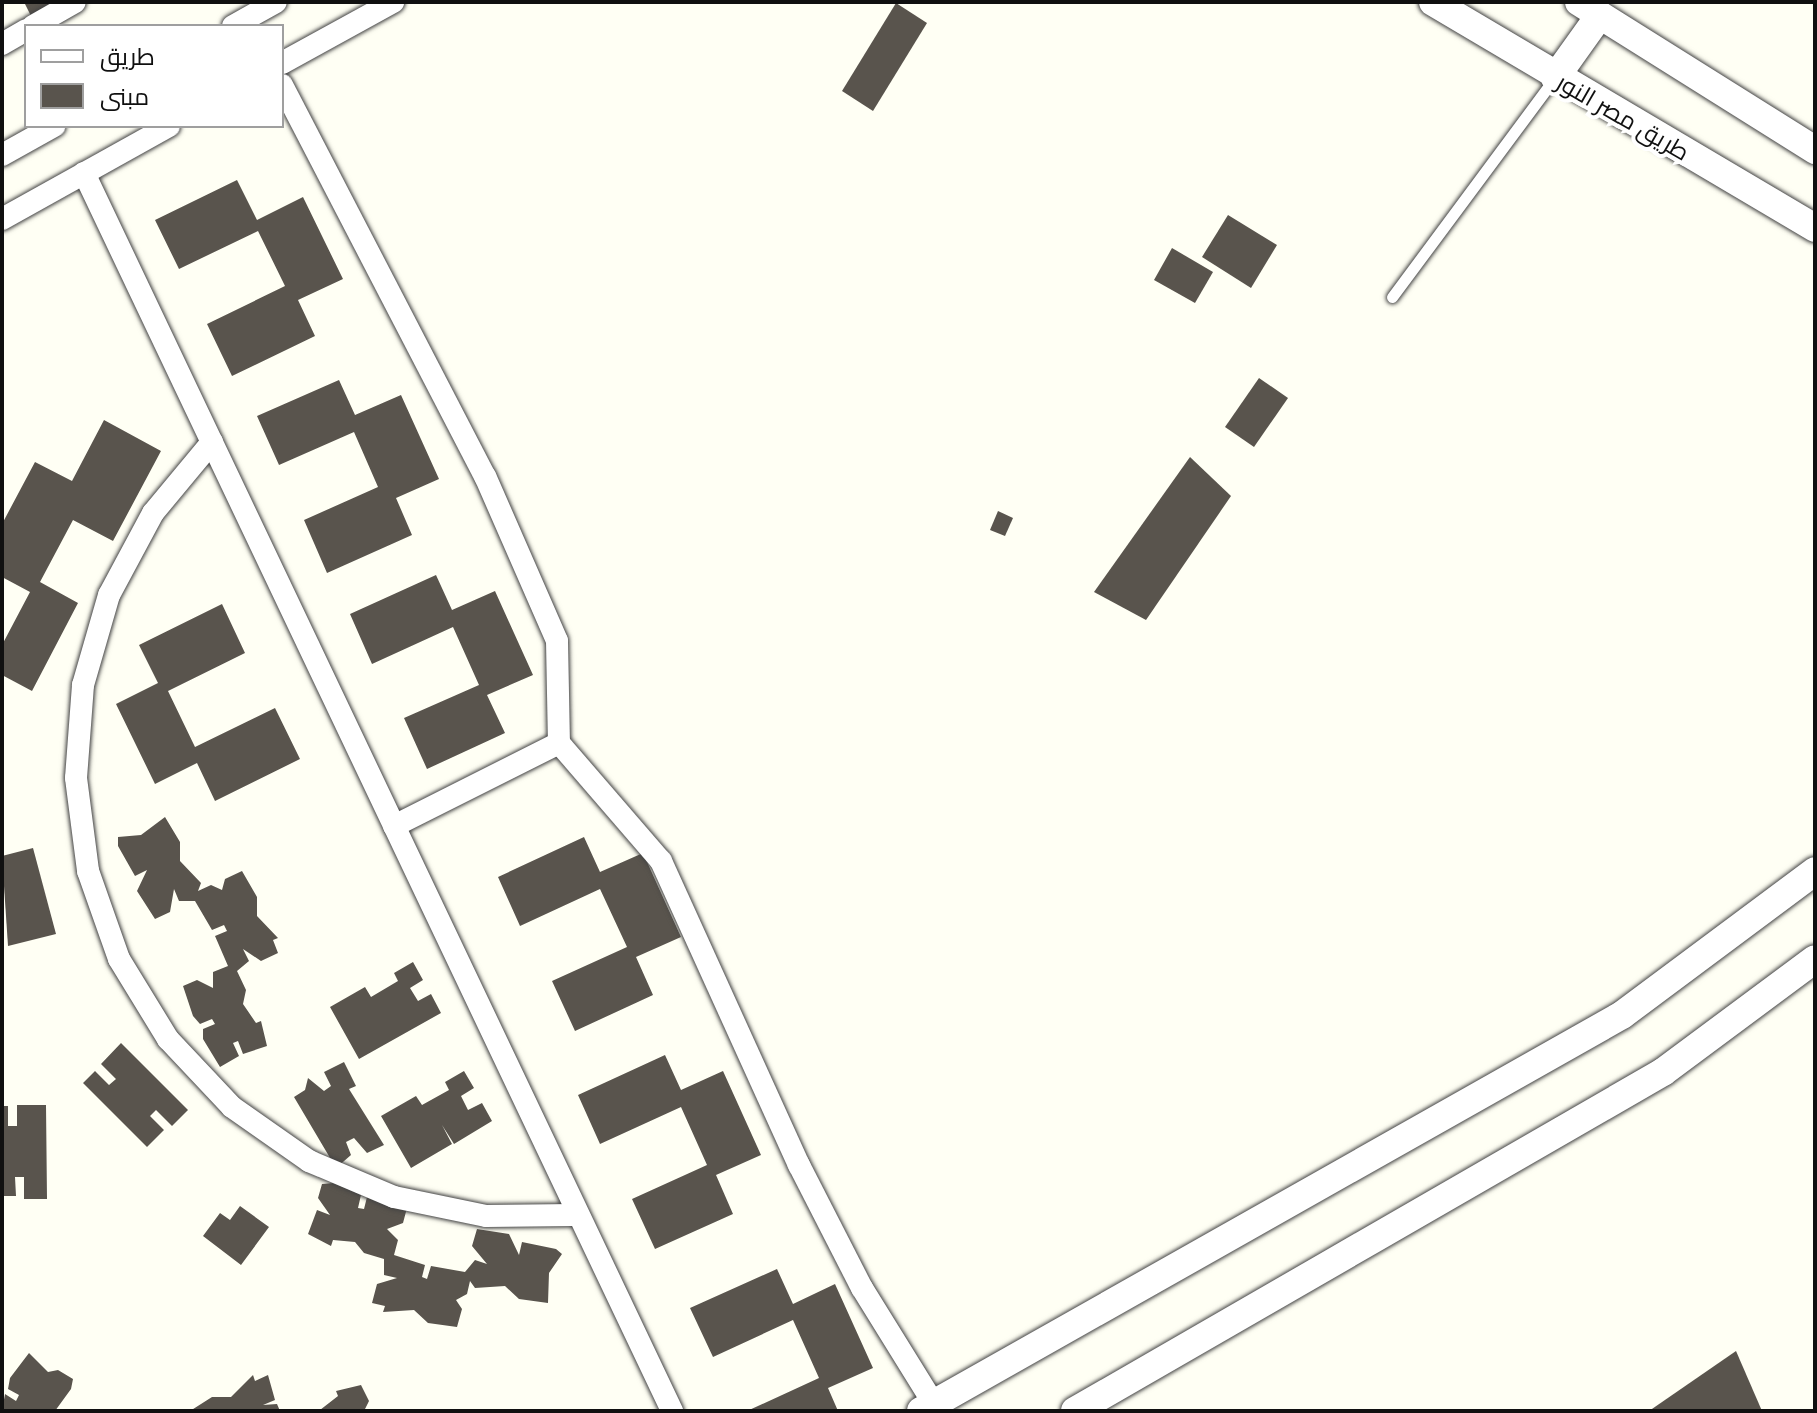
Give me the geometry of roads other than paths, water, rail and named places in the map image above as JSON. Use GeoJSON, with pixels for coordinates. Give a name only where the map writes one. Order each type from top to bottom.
{"type":"FeatureCollection","features":[{"type":"Feature","properties":{"kind":"street"},"geometry":{"type":"LineString","coordinates":[[36,24],[75,2]]}},
{"type":"Feature","properties":{"kind":"street"},"geometry":{"type":"LineString","coordinates":[[237,24],[276,2]]}},
{"type":"Feature","properties":{"kind":"street"},"geometry":{"type":"LineString","coordinates":[[284,62],[393,2]]}},
{"type":"Feature","properties":{"kind":"street","name":"طريق مصر النور"},"geometry":{"type":"LineString","coordinates":[[1433,2],[1555,78],[1815,228]]}},
{"type":"Feature","properties":{"kind":"street"},"geometry":{"type":"LineString","coordinates":[[1555,78],[1590,8],[1815,150]]}},
{"type":"Feature","properties":{"kind":"street"},"geometry":{"type":"LineString","coordinates":[[2,44],[24,31]]}},
{"type":"Feature","properties":{"kind":"street"},"geometry":{"type":"LineString","coordinates":[[284,89],[485,476],[557,641],[559,743],[661,861],[799,1165],[928,1407],[1622,1015],[1815,871]]}},
{"type":"Feature","properties":{"kind":"street"},"geometry":{"type":"LineString","coordinates":[[2,155],[50,128]]}},
{"type":"Feature","properties":{"kind":"street"},"geometry":{"type":"LineString","coordinates":[[2,219],[165,128]]}},
{"type":"Feature","properties":{"kind":"street"},"geometry":{"type":"LineString","coordinates":[[84,173],[672,1411]]}},
{"type":"Feature","properties":{"kind":"street"},"geometry":{"type":"LineString","coordinates":[[212,442],[153,513],[109,595],[83,685],[76,778],[88,871],[119,959],[179,1050],[232,1107],[309,1161],[394,1197],[486,1216],[578,1215]]}},
{"type":"Feature","properties":{"kind":"street"},"geometry":{"type":"LineString","coordinates":[[394,826],[559,743]]}},
{"type":"Feature","properties":{"kind":"street"},"geometry":{"type":"LineString","coordinates":[[1075,1411],[1663,1072],[1815,959]]}},
{"type":"Feature","properties":{"kind":"lane"},"geometry":{"type":"LineString","coordinates":[[1392,297],[1555,78]]}}]}
